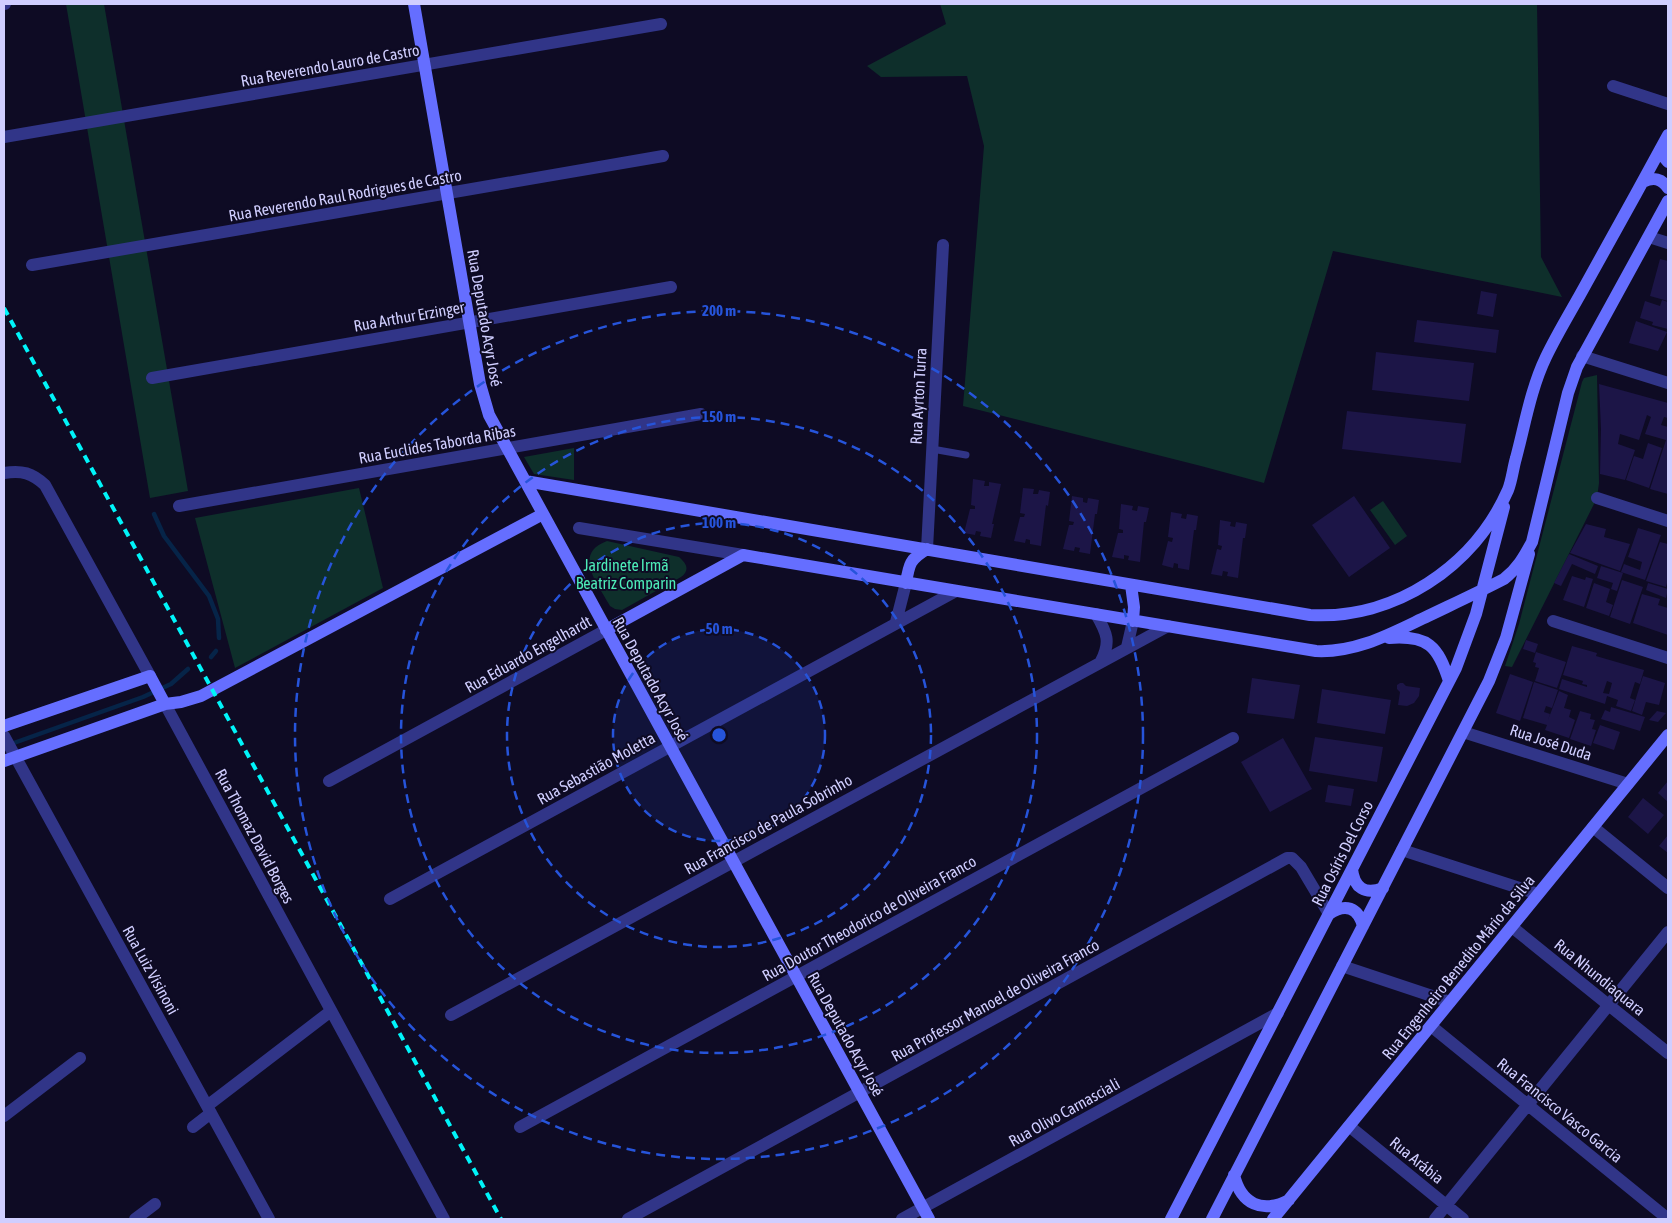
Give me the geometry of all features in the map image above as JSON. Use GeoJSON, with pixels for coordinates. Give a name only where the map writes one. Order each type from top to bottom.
{"type":"FeatureCollection","features":[{"type":"Feature","properties":{"kind":"street","name":"Rua Deputado Acyr José"},"geometry":{"type":"LineString","coordinates":[[414,4],[469,322],[484,401],[489,415],[926,1214]]}},
{"type":"Feature","properties":{"kind":"street","name":"Rua Reverendo Lauro de Castro"},"geometry":{"type":"LineString","coordinates":[[4,137],[661,24]]}},
{"type":"Feature","properties":{"kind":"street"},"geometry":{"type":"LineString","coordinates":[[1613,86],[1668,104]]}},
{"type":"Feature","properties":{"kind":"street","name":"Rua Osíris Del Corso"},"geometry":{"type":"LineString","coordinates":[[1171,1219],[1449,682],[1469,636],[1483,589],[1538,374],[1668,135]]}},
{"type":"Feature","properties":{"kind":"street"},"geometry":{"type":"LineString","coordinates":[[1661,148],[1663,156],[1668,162]]}},
{"type":"Feature","properties":{"kind":"street","name":"Rua Reverendo Raul Rodrigues de Castro"},"geometry":{"type":"LineString","coordinates":[[32,265],[663,156]]}},
{"type":"Feature","properties":{"kind":"street"},"geometry":{"type":"LineString","coordinates":[[1643,182],[1650,179],[1658,179],[1665,183],[1668,188]]}},
{"type":"Feature","properties":{"kind":"street"},"geometry":{"type":"LineString","coordinates":[[1212,1219],[1464,732],[1498,661],[1513,615],[1568,393],[1582,356],[1668,201]]}},
{"type":"Feature","properties":{"kind":"street"},"geometry":{"type":"LineString","coordinates":[[1649,236],[1668,243]]}},
{"type":"Feature","properties":{"kind":"street","name":"Rua Ayrton Turra"},"geometry":{"type":"LineString","coordinates":[[927,550],[943,245]]}},
{"type":"Feature","properties":{"kind":"street","name":"Rua Arthur Erzinger"},"geometry":{"type":"LineString","coordinates":[[152,378],[671,287]]}},
{"type":"Feature","properties":{"kind":"street"},"geometry":{"type":"LineString","coordinates":[[1582,356],[1668,383]]}},
{"type":"Feature","properties":{"kind":"street","name":"Rua Euclides Taborda Ribas"},"geometry":{"type":"LineString","coordinates":[[179,506],[701,414]]}},
{"type":"Feature","properties":{"kind":"street","name":"Rua Thomaz David Borges"},"geometry":{"type":"LineString","coordinates":[[4,473],[22,472],[31,474],[45,485],[52,494],[444,1219]]}},
{"type":"Feature","properties":{"kind":"street"},"geometry":{"type":"LineString","coordinates":[[525,481],[1310,615],[1327,616],[1349,614],[1374,608],[1399,599],[1430,583],[1465,554],[1481,535],[1508,490]]}},
{"type":"Feature","properties":{"kind":"street"},"geometry":{"type":"LineString","coordinates":[[1597,498],[1668,521]]}},
{"type":"Feature","properties":{"kind":"street"},"geometry":{"type":"LineString","coordinates":[[10,759],[165,704],[181,702],[212,691],[543,514]]}},
{"type":"Feature","properties":{"kind":"street"},"geometry":{"type":"LineString","coordinates":[[580,528],[1326,652],[1356,647],[1382,639],[1504,579],[1514,571],[1532,542]]}},
{"type":"Feature","properties":{"kind":"street"},"geometry":{"type":"LineString","coordinates":[[896,622],[912,560],[927,550]]}},
{"type":"Feature","properties":{"kind":"street","name":"Rua Eduardo Engelhardt"},"geometry":{"type":"LineString","coordinates":[[329,781],[742,555]]}},
{"type":"Feature","properties":{"kind":"street"},"geometry":{"type":"LineString","coordinates":[[1127,647],[1134,607],[1131,584]]}},
{"type":"Feature","properties":{"kind":"street","name":"Rua Sebastião Moletta"},"geometry":{"type":"LineString","coordinates":[[390,899],[956,591]]}},
{"type":"Feature","properties":{"kind":"street"},"geometry":{"type":"LineString","coordinates":[[1096,614],[1106,633],[1106,650],[1101,661]]}},
{"type":"Feature","properties":{"kind":"street"},"geometry":{"type":"LineString","coordinates":[[1553,621],[1668,658]]}},
{"type":"Feature","properties":{"kind":"street","name":"Rua Francisco de Paula Sobrinho"},"geometry":{"type":"LineString","coordinates":[[451,1015],[1168,626]]}},
{"type":"Feature","properties":{"kind":"street"},"geometry":{"type":"LineString","coordinates":[[1382,639],[1406,636],[1426,643],[1435,650],[1440,658],[1449,682]]}},
{"type":"Feature","properties":{"kind":"street"},"geometry":{"type":"LineString","coordinates":[[4,726],[150,676]]}},
{"type":"Feature","properties":{"kind":"street","name":"Rua José Duda"},"geometry":{"type":"LineString","coordinates":[[1464,732],[1628,784]]}},
{"type":"Feature","properties":{"kind":"street","name":"Rua Engenheiro Benedito Mário da Silva"},"geometry":{"type":"LineString","coordinates":[[1273,1219],[1668,734]]}},
{"type":"Feature","properties":{"kind":"street","name":"Rua Luiz Visinoni"},"geometry":{"type":"LineString","coordinates":[[4,736],[10,759],[269,1219]]}},
{"type":"Feature","properties":{"kind":"street","name":"Rua Doutor Theodorico de Oliveira Franco"},"geometry":{"type":"LineString","coordinates":[[520,1128],[1233,738]]}},
{"type":"Feature","properties":{"kind":"street"},"geometry":{"type":"LineString","coordinates":[[1593,827],[1668,888]]}},
{"type":"Feature","properties":{"kind":"street"},"geometry":{"type":"LineString","coordinates":[[1402,850],[1538,894]]}},
{"type":"Feature","properties":{"kind":"street","name":"Rua Professor Manoel de Oliveira Franco"},"geometry":{"type":"LineString","coordinates":[[628,1219],[1287,858],[1292,858],[1301,867],[1329,914]]}},
{"type":"Feature","properties":{"kind":"street"},"geometry":{"type":"LineString","coordinates":[[1352,869],[1353,878],[1358,886],[1365,891],[1383,888]]}},
{"type":"Feature","properties":{"kind":"street"},"geometry":{"type":"LineString","coordinates":[[1329,914],[1336,909],[1345,907],[1354,910],[1361,917],[1364,926]]}},
{"type":"Feature","properties":{"kind":"street","name":"Rua Nhundiaquara"},"geometry":{"type":"LineString","coordinates":[[1512,927],[1668,1053]]}},
{"type":"Feature","properties":{"kind":"street"},"geometry":{"type":"LineString","coordinates":[[1435,1219],[1668,932]]}},
{"type":"Feature","properties":{"kind":"street"},"geometry":{"type":"LineString","coordinates":[[1342,966],[1450,1002]]}},
{"type":"Feature","properties":{"kind":"street"},"geometry":{"type":"LineString","coordinates":[[193,1127],[209,1110],[331,1011]]}},
{"type":"Feature","properties":{"kind":"street","name":"Rua Olivo Carnasciali"},"geometry":{"type":"LineString","coordinates":[[902,1219],[926,1214],[1278,1013]]}},
{"type":"Feature","properties":{"kind":"street","name":"Rua Francisco Vasco Garcia"},"geometry":{"type":"LineString","coordinates":[[1431,1026],[1668,1219]]}},
{"type":"Feature","properties":{"kind":"street"},"geometry":{"type":"LineString","coordinates":[[1241,1033],[1252,1037],[1261,1046]]}},
{"type":"Feature","properties":{"kind":"street"},"geometry":{"type":"LineString","coordinates":[[4,1116],[80,1058]]}},
{"type":"Feature","properties":{"kind":"street","name":"Rua Arábia"},"geometry":{"type":"LineString","coordinates":[[1349,1126],[1464,1219]]}},
{"type":"Feature","properties":{"kind":"street"},"geometry":{"type":"LineString","coordinates":[[1234,1175],[1237,1187],[1244,1197],[1254,1204],[1266,1207],[1278,1206],[1289,1200]]}},
{"type":"Feature","properties":{"kind":"street"},"geometry":{"type":"LineString","coordinates":[[135,1219],[155,1204]]}},
{"type":"Feature","properties":{"kind":"lane"},"geometry":{"type":"LineString","coordinates":[[932,449],[966,455]]}},
{"type":"Feature","properties":{"kind":"green space"},"geometry":{"type":"Polygon","coordinates":[[[66,4],[104,4],[188,491],[150,498],[66,4]]]}},
{"type":"Feature","properties":{"kind":"green space"},"geometry":{"type":"Polygon","coordinates":[[[940,4],[1537,4],[1541,257],[1562,297],[1333,251],[1264,483],[963,406],[984,146],[967,76],[881,77],[867,66],[946,24],[940,4]]]}},
{"type":"Feature","properties":{"kind":"green space"},"geometry":{"type":"Polygon","coordinates":[[[1597,375],[1599,483],[1597,498],[1512,667],[1505,666],[1519,624],[1582,382],[1584,378],[1597,375]]]}},
{"type":"Feature","properties":{"kind":"green space"},"geometry":{"type":"Polygon","coordinates":[[[574,448],[574,480],[534,474],[524,457],[574,448]]]}},
{"type":"Feature","properties":{"kind":"green space"},"geometry":{"type":"Polygon","coordinates":[[[359,488],[383,588],[235,668],[195,518],[359,488]]]}},
{"type":"Feature","properties":{"kind":"green space"},"geometry":{"type":"Polygon","coordinates":[[[1383,501],[1407,536],[1395,545],[1370,510],[1383,501]]]}},
{"type":"Feature","properties":{"kind":"green space","name":"Jardinete Irmã Beatriz Comparin"},"geometry":{"type":"Polygon","coordinates":[[[607,541],[679,557],[686,565],[686,572],[681,577],[622,610],[615,609],[610,606],[595,579],[589,561],[591,554],[597,547],[607,541]]]}},
{"type":"Feature","properties":{"kind":"building"},"geometry":{"type":"Polygon","coordinates":[[[1660,259],[1668,261],[1668,301],[1650,296],[1660,259]]]}},
{"type":"Feature","properties":{"kind":"building"},"geometry":{"type":"Polygon","coordinates":[[[1481,291],[1497,294],[1493,317],[1477,314],[1481,291]]]}},
{"type":"Feature","properties":{"kind":"building"},"geometry":{"type":"Polygon","coordinates":[[[1662,300],[1668,302],[1668,329],[1652,325],[1653,322],[1640,318],[1645,301],[1660,306],[1662,300]]]}},
{"type":"Feature","properties":{"kind":"building"},"geometry":{"type":"Polygon","coordinates":[[[1417,320],[1499,330],[1496,353],[1414,342],[1417,320]]]}},
{"type":"Feature","properties":{"kind":"building"},"geometry":{"type":"Polygon","coordinates":[[[1636,321],[1667,332],[1658,351],[1629,343],[1636,321]]]}},
{"type":"Feature","properties":{"kind":"building"},"geometry":{"type":"Polygon","coordinates":[[[1376,352],[1474,363],[1469,401],[1372,390],[1376,352]]]}},
{"type":"Feature","properties":{"kind":"building"},"geometry":{"type":"Polygon","coordinates":[[[1599,384],[1668,403],[1668,418],[1664,417],[1661,425],[1668,427],[1668,494],[1650,489],[1666,440],[1645,434],[1651,417],[1647,415],[1639,440],[1620,434],[1618,444],[1635,450],[1625,480],[1600,474],[1599,384]]]}},
{"type":"Feature","properties":{"kind":"building"},"geometry":{"type":"Polygon","coordinates":[[[1347,411],[1466,424],[1461,463],[1342,449],[1347,411]]]}},
{"type":"Feature","properties":{"kind":"building"},"geometry":{"type":"Polygon","coordinates":[[[1648,443],[1662,448],[1649,488],[1626,480],[1634,456],[1643,459],[1648,443]]]}},
{"type":"Feature","properties":{"kind":"building"},"geometry":{"type":"Polygon","coordinates":[[[973,479],[985,481],[984,486],[989,486],[989,482],[1001,484],[992,524],[994,524],[991,538],[980,536],[981,532],[976,531],[975,535],[964,533],[970,509],[975,509],[975,506],[971,505],[973,479]]]}},
{"type":"Feature","properties":{"kind":"building"},"geometry":{"type":"Polygon","coordinates":[[[1023,488],[1034,489],[1033,494],[1038,494],[1039,490],[1050,492],[1048,506],[1046,505],[1041,546],[1030,544],[1030,540],[1026,539],[1025,543],[1014,541],[1020,517],[1024,517],[1025,514],[1020,513],[1023,488]]]}},
{"type":"Feature","properties":{"kind":"building"},"geometry":{"type":"Polygon","coordinates":[[[1072,496],[1083,498],[1083,502],[1087,503],[1088,498],[1099,500],[1097,514],[1095,514],[1090,554],[1079,552],[1080,548],[1075,547],[1074,551],[1063,549],[1069,525],[1073,525],[1074,522],[1069,521],[1072,496]]]}},
{"type":"Feature","properties":{"kind":"building"},"geometry":{"type":"Polygon","coordinates":[[[1354,496],[1390,548],[1349,577],[1312,525],[1354,496]]]}},
{"type":"Feature","properties":{"kind":"building"},"geometry":{"type":"Polygon","coordinates":[[[1121,504],[1133,506],[1132,510],[1137,511],[1138,506],[1149,508],[1146,522],[1144,522],[1140,562],[1128,560],[1129,556],[1124,555],[1124,559],[1112,557],[1118,533],[1123,533],[1123,530],[1119,529],[1121,504]]]}},
{"type":"Feature","properties":{"kind":"building"},"geometry":{"type":"Polygon","coordinates":[[[1171,512],[1182,514],[1181,518],[1186,519],[1187,514],[1198,516],[1196,530],[1194,530],[1189,570],[1178,568],[1178,564],[1174,563],[1173,568],[1162,565],[1168,541],[1172,542],[1173,538],[1168,537],[1171,512]]]}},
{"type":"Feature","properties":{"kind":"building"},"geometry":{"type":"Polygon","coordinates":[[[1220,520],[1231,522],[1230,526],[1235,527],[1236,522],[1247,524],[1245,538],[1243,538],[1238,578],[1227,576],[1228,572],[1223,571],[1222,576],[1211,574],[1217,549],[1221,550],[1222,546],[1218,545],[1220,520]]]}},
{"type":"Feature","properties":{"kind":"building"},"geometry":{"type":"Polygon","coordinates":[[[1586,524],[1606,529],[1604,537],[1630,544],[1620,571],[1570,553],[1586,524]]]}},
{"type":"Feature","properties":{"kind":"building"},"geometry":{"type":"Polygon","coordinates":[[[1638,528],[1661,535],[1645,580],[1621,572],[1624,564],[1640,570],[1642,562],[1628,557],[1638,528]]]}},
{"type":"Feature","properties":{"kind":"building"},"geometry":{"type":"Polygon","coordinates":[[[1660,542],[1668,544],[1668,579],[1666,587],[1646,581],[1660,542]]]}},
{"type":"Feature","properties":{"kind":"building"},"geometry":{"type":"Polygon","coordinates":[[[1569,554],[1598,566],[1595,574],[1572,564],[1561,586],[1554,583],[1569,554]]]}},
{"type":"Feature","properties":{"kind":"building"},"geometry":{"type":"Polygon","coordinates":[[[1601,566],[1623,573],[1617,591],[1611,589],[1613,583],[1597,578],[1601,566]]]}},
{"type":"Feature","properties":{"kind":"building"},"geometry":{"type":"Polygon","coordinates":[[[1572,576],[1585,580],[1586,577],[1593,579],[1584,607],[1563,600],[1572,576]]]}},
{"type":"Feature","properties":{"kind":"building"},"geometry":{"type":"Polygon","coordinates":[[[1622,580],[1643,587],[1630,624],[1610,617],[1622,580]]]}},
{"type":"Feature","properties":{"kind":"building"},"geometry":{"type":"Polygon","coordinates":[[[1594,583],[1610,589],[1606,602],[1613,605],[1609,616],[1586,608],[1594,583]]]}},
{"type":"Feature","properties":{"kind":"building"},"geometry":{"type":"Polygon","coordinates":[[[1648,583],[1668,589],[1666,598],[1646,590],[1648,583]]]}},
{"type":"Feature","properties":{"kind":"building"},"geometry":{"type":"Polygon","coordinates":[[[1642,594],[1660,599],[1658,605],[1668,608],[1668,635],[1633,623],[1642,594]]]}},
{"type":"Feature","properties":{"kind":"building"},"geometry":{"type":"Polygon","coordinates":[[[1526,640],[1538,644],[1535,653],[1523,649],[1526,640]]]}},
{"type":"Feature","properties":{"kind":"building"},"geometry":{"type":"Polygon","coordinates":[[[1572,646],[1597,653],[1596,656],[1644,670],[1640,684],[1635,682],[1630,698],[1635,700],[1631,711],[1616,706],[1618,700],[1607,696],[1605,704],[1559,689],[1562,679],[1587,687],[1587,685],[1582,684],[1583,681],[1563,675],[1572,646]],[[1607,681],[1603,693],[1609,694],[1612,683],[1607,681]]]}},
{"type":"Feature","properties":{"kind":"building"},"geometry":{"type":"Polygon","coordinates":[[[1536,652],[1566,662],[1557,688],[1535,681],[1539,668],[1535,667],[1536,663],[1533,662],[1536,652]]]}},
{"type":"Feature","properties":{"kind":"building"},"geometry":{"type":"Polygon","coordinates":[[[1510,674],[1533,682],[1520,721],[1496,713],[1510,674]]]}},
{"type":"Feature","properties":{"kind":"building"},"geometry":{"type":"Polygon","coordinates":[[[1643,676],[1665,683],[1659,705],[1646,702],[1642,715],[1632,711],[1643,676]]]}},
{"type":"Feature","properties":{"kind":"building"},"geometry":{"type":"Polygon","coordinates":[[[1252,678],[1300,685],[1294,719],[1247,713],[1252,678]]]}},
{"type":"Feature","properties":{"kind":"building"},"geometry":{"type":"Polygon","coordinates":[[[1534,682],[1558,690],[1552,708],[1546,706],[1544,712],[1550,714],[1548,720],[1559,691],[1568,695],[1564,708],[1571,710],[1569,717],[1575,720],[1569,738],[1545,730],[1547,725],[1523,718],[1534,682]]]}},
{"type":"Feature","properties":{"kind":"building"},"geometry":{"type":"Polygon","coordinates":[[[1400,683],[1420,688],[1419,696],[1414,703],[1407,706],[1398,705],[1400,692],[1397,689],[1397,685],[1400,683]]]}},
{"type":"Feature","properties":{"kind":"building"},"geometry":{"type":"Polygon","coordinates":[[[1322,689],[1391,700],[1385,734],[1317,723],[1322,689]]]}},
{"type":"Feature","properties":{"kind":"building"},"geometry":{"type":"Polygon","coordinates":[[[1611,707],[1645,717],[1640,731],[1601,719],[1605,710],[1610,712],[1611,707]]]}},
{"type":"Feature","properties":{"kind":"building"},"geometry":{"type":"Polygon","coordinates":[[[1580,711],[1591,714],[1590,719],[1595,720],[1592,729],[1596,730],[1591,746],[1570,739],[1580,711]]]}},
{"type":"Feature","properties":{"kind":"building"},"geometry":{"type":"Polygon","coordinates":[[[1657,711],[1666,713],[1658,722],[1649,720],[1657,711]]]}},
{"type":"Feature","properties":{"kind":"building"},"geometry":{"type":"Polygon","coordinates":[[[1600,725],[1620,732],[1614,750],[1593,743],[1600,725]]]}},
{"type":"Feature","properties":{"kind":"building"},"geometry":{"type":"Polygon","coordinates":[[[1315,737],[1383,747],[1377,782],[1309,771],[1315,737]]]}},
{"type":"Feature","properties":{"kind":"building"},"geometry":{"type":"Polygon","coordinates":[[[1283,738],[1312,789],[1270,812],[1241,762],[1283,738]]]}},
{"type":"Feature","properties":{"kind":"building"},"geometry":{"type":"Polygon","coordinates":[[[1668,781],[1668,802],[1658,793],[1668,781]]]}},
{"type":"Feature","properties":{"kind":"building"},"geometry":{"type":"Polygon","coordinates":[[[1328,785],[1354,789],[1351,806],[1325,802],[1328,785]]]}},
{"type":"Feature","properties":{"kind":"building"},"geometry":{"type":"Polygon","coordinates":[[[1643,798],[1664,815],[1648,834],[1628,817],[1643,798]]]}},
{"type":"Feature","properties":{"kind":"building"},"geometry":{"type":"Polygon","coordinates":[[[1668,835],[1668,853],[1659,846],[1668,835]]]}},
{"type":"Feature","properties":{"kind":"waterway"},"geometry":{"type":"LineString","coordinates":[[154,514],[164,536],[209,596],[218,619],[219,638]]}},
{"type":"Feature","properties":{"kind":"waterway"},"geometry":{"type":"LineString","coordinates":[[211,657],[216,651]]}},
{"type":"Feature","properties":{"kind":"waterway"},"geometry":{"type":"LineString","coordinates":[[11,744],[143,697],[171,684],[188,669]]}},
{"type":"Feature","properties":{"kind":"railway"},"geometry":{"type":"LineString","coordinates":[[4,308],[501,1219]]}}]}
